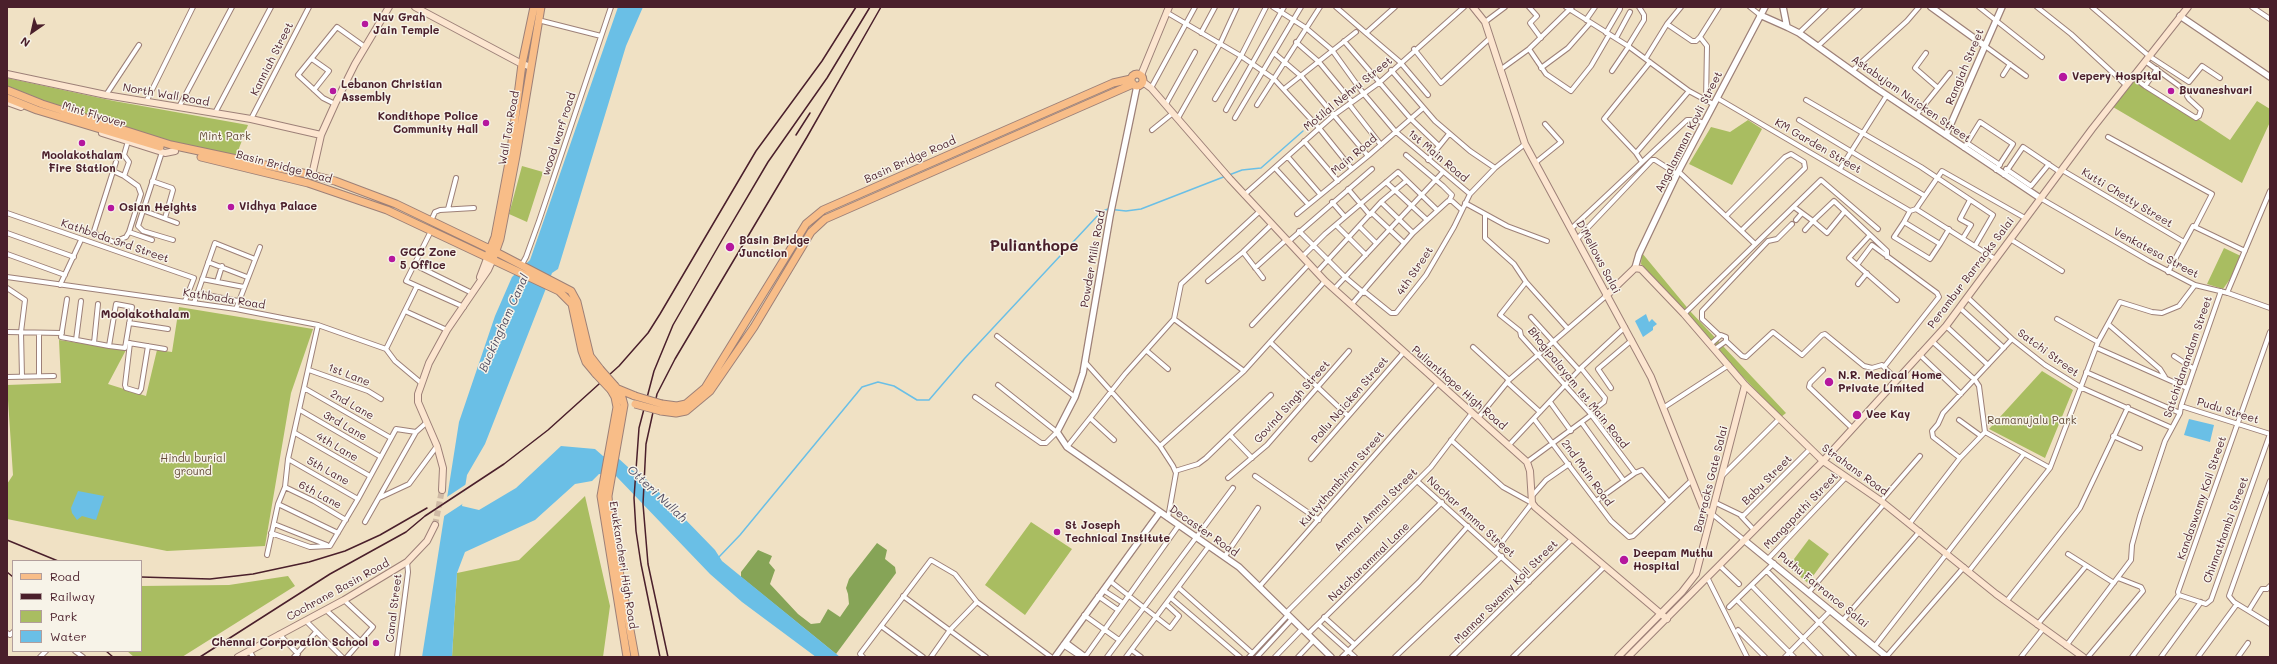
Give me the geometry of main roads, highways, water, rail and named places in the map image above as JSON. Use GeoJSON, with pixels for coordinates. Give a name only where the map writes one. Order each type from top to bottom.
{"type":"FeatureCollection","features":[{"type":"Feature","properties":{"kind":"main road"},"geometry":{"type":"LineString","coordinates":[[312,175],[321,135],[335,104],[365,47],[389,7]]}},
{"type":"Feature","properties":{"kind":"main road"},"geometry":{"type":"LineString","coordinates":[[415,7],[522,64],[531,67]]}},
{"type":"Feature","properties":{"kind":"main road","name":"Wall Tax Road"},"geometry":{"type":"LineString","coordinates":[[492,254],[514,164],[541,7]]}},
{"type":"Feature","properties":{"kind":"main road","name":"D'Mellows Salai"},"geometry":{"type":"LineString","coordinates":[[1473,7],[1485,22],[1489,39],[1525,144],[1572,228],[1606,296],[1625,326],[1651,377],[1703,508],[1711,514]]}},
{"type":"Feature","properties":{"kind":"main road","name":"Perambur Barracks Salai"},"geometry":{"type":"LineString","coordinates":[[1628,657],[1823,461],[1896,379],[1946,326],[2040,198],[2126,85],[2188,7]]}},
{"type":"Feature","properties":{"kind":"main road","name":"Wall Tax Road"},"geometry":{"type":"LineString","coordinates":[[492,254],[510,157],[522,64],[532,8]]}},
{"type":"Feature","properties":{"kind":"main road"},"geometry":{"type":"LineString","coordinates":[[1137,81],[1168,10]]}},
{"type":"Feature","properties":{"kind":"main road","name":"North Wall Road"},"geometry":{"type":"LineString","coordinates":[[7,74],[106,95],[251,119],[321,135]]}},
{"type":"Feature","properties":{"kind":"main road","name":"Pulianthope High Road"},"geometry":{"type":"LineString","coordinates":[[1137,81],[1151,88],[1244,195],[1325,280],[1438,383],[1510,445],[1527,462],[1530,471],[1532,500],[1572,539],[1661,613]]}},
{"type":"Feature","properties":{"kind":"main road","name":"Basin Bridge Road"},"geometry":{"type":"LineString","coordinates":[[661,407],[686,404],[705,388],[806,224],[823,210],[1113,84],[1137,81]]}},
{"type":"Feature","properties":{"kind":"main road","name":"Basin Bridge Road"},"geometry":{"type":"LineString","coordinates":[[661,407],[676,413],[686,411],[696,404],[723,374],[754,327],[811,232],[826,219],[1137,81]]}},
{"type":"Feature","properties":{"kind":"main road","name":"Mint Flyover"},"geometry":{"type":"LineString","coordinates":[[7,90],[42,104],[152,141],[175,151]]}},
{"type":"Feature","properties":{"kind":"main road","name":"Mint Flyover"},"geometry":{"type":"LineString","coordinates":[[7,98],[37,110],[152,141],[162,142]]}},
{"type":"Feature","properties":{"kind":"main road","name":"Basin Bridge Road"},"geometry":{"type":"LineString","coordinates":[[7,102],[162,152],[175,151],[308,183],[392,213],[431,231],[492,254]]}},
{"type":"Feature","properties":{"kind":"main road","name":"Basin Bridge Road"},"geometry":{"type":"LineString","coordinates":[[162,142],[210,155],[335,181],[396,204],[492,254]]}},
{"type":"Feature","properties":{"kind":"main road"},"geometry":{"type":"LineString","coordinates":[[392,213],[396,204]]}},
{"type":"Feature","properties":{"kind":"main road"},"geometry":{"type":"LineString","coordinates":[[442,490],[443,468],[437,446],[426,424],[418,402],[420,382],[447,330],[488,270],[492,254],[561,288],[572,304],[582,351],[586,362],[614,388],[624,405],[611,452]]}},
{"type":"Feature","properties":{"kind":"main road","name":"Strahans Road"},"geometry":{"type":"LineString","coordinates":[[1606,296],[1635,268],[1644,272],[1711,344],[1745,385],[1823,461],[1883,502],[2006,602],[2066,646],[2075,655],[2083,657]]}},
{"type":"Feature","properties":{"kind":"main road","name":"Barracks Gate Salai"},"geometry":{"type":"LineString","coordinates":[[1618,657],[1682,592],[1696,574],[1702,558],[1711,514],[1745,385]]}},
{"type":"Feature","properties":{"kind":"main road"},"geometry":{"type":"LineString","coordinates":[[614,388],[635,400],[661,407]]}},
{"type":"Feature","properties":{"kind":"main road"},"geometry":{"type":"LineString","coordinates":[[607,476],[617,407],[614,388]]}},
{"type":"Feature","properties":{"kind":"main road"},"geometry":{"type":"LineString","coordinates":[[624,405],[635,400]]}},
{"type":"Feature","properties":{"kind":"main road","name":"Erukkancheri High Road"},"geometry":{"type":"LineString","coordinates":[[607,476],[601,496],[604,524],[627,657]]}},
{"type":"Feature","properties":{"kind":"main road","name":"Erukkancheri High Road"},"geometry":{"type":"LineString","coordinates":[[607,476],[610,521],[635,657]]}},
{"type":"Feature","properties":{"kind":"main road","name":"Cochrane Basin Road"},"geometry":{"type":"LineString","coordinates":[[238,657],[344,600],[407,562],[427,541],[435,524]]}},
{"type":"Feature","properties":{"kind":"main road"},"geometry":{"type":"LineString","coordinates":[[1661,613],[1667,619]]}},
{"type":"Feature","properties":{"kind":"water"},"geometry":{"type":"Polygon","coordinates":[[[618,7],[643,7],[626,46],[558,269],[552,273],[485,444],[467,475],[462,506],[479,510],[516,488],[561,446],[595,449],[603,456],[618,458],[629,468],[647,480],[715,550],[722,561],[840,657],[816,657],[742,602],[710,574],[616,476],[599,474],[592,481],[575,484],[535,520],[465,552],[457,573],[452,657],[422,657],[459,422],[495,316],[512,277],[530,260],[618,7]]]}},
{"type":"Feature","properties":{"kind":"water"},"geometry":{"type":"Polygon","coordinates":[[[1646,314],[1649,322],[1652,319],[1657,324],[1653,327],[1653,330],[1643,337],[1635,321],[1646,314]]]}},
{"type":"Feature","properties":{"kind":"water"},"geometry":{"type":"Polygon","coordinates":[[[2189,419],[2214,425],[2210,442],[2184,435],[2189,419]]]}},
{"type":"Feature","properties":{"kind":"water"},"geometry":{"type":"Polygon","coordinates":[[[78,491],[104,496],[96,520],[82,516],[77,520],[72,513],[71,508],[78,491]]]}},
{"type":"Feature","properties":{"kind":"waterway"},"geometry":{"type":"LineString","coordinates":[[1229,175],[1242,170],[1261,168],[1303,131]]}},
{"type":"Feature","properties":{"kind":"waterway"},"geometry":{"type":"LineString","coordinates":[[718,558],[740,535],[862,387],[878,382],[894,386],[917,400],[929,400],[965,358],[1101,212],[1108,209],[1126,211],[1141,209],[1226,176]]}},
{"type":"Feature","properties":{"kind":"tunnel"},"geometry":{"type":"LineString","coordinates":[[435,525],[442,490]]}},
{"type":"Feature","properties":{"kind":"railway"},"geometry":{"type":"LineString","coordinates":[[200,657],[330,574],[406,532],[425,516],[504,464],[548,430],[619,366],[648,333],[756,151],[822,61],[856,7]]}},
{"type":"Feature","properties":{"kind":"railway"},"geometry":{"type":"LineString","coordinates":[[660,657],[641,564],[636,531],[634,498],[639,428],[654,371],[673,325],[768,162],[827,78],[870,7]]}},
{"type":"Feature","properties":{"kind":"railway"},"geometry":{"type":"LineString","coordinates":[[668,657],[648,564],[643,504],[646,444],[657,394],[675,359],[807,137],[881,7]]}},
{"type":"Feature","properties":{"kind":"railway"},"geometry":{"type":"LineString","coordinates":[[796,135],[810,113]]}},
{"type":"Feature","properties":{"kind":"railway"},"geometry":{"type":"LineString","coordinates":[[142,577],[210,579],[253,574],[309,562],[345,551],[380,535],[427,508]]}},
{"type":"Feature","properties":{"kind":"railway"},"geometry":{"type":"LineString","coordinates":[[7,540],[56,560]]}},
{"type":"Feature","properties":{"kind":"railway"},"geometry":{"type":"LineString","coordinates":[[7,572],[12,576]]}},
{"type":"Feature","properties":{"kind":"railway"},"geometry":{"type":"LineString","coordinates":[[107,652],[113,657]]}},
{"type":"Feature","properties":{"kind":"place","name":"Nav Grah Jain Temple"},"geometry":{"type":"Point","coordinates":[365,24]}},
{"type":"Feature","properties":{"kind":"place","name":"Vepery Hospital"},"geometry":{"type":"Point","coordinates":[2063,77]}},
{"type":"Feature","properties":{"kind":"place","name":"Lebanon Christian Assembly"},"geometry":{"type":"Point","coordinates":[333,91]}},
{"type":"Feature","properties":{"kind":"place","name":"Buvaneshvari"},"geometry":{"type":"Point","coordinates":[2171,91]}},
{"type":"Feature","properties":{"kind":"place","name":"Kondithope Police Community Hall"},"geometry":{"type":"Point","coordinates":[486,123]}},
{"type":"Feature","properties":{"kind":"place","name":"Moolakothalam Fire Station"},"geometry":{"type":"Point","coordinates":[82,143]}},
{"type":"Feature","properties":{"kind":"place","name":"Vidhya Palace"},"geometry":{"type":"Point","coordinates":[231,207]}},
{"type":"Feature","properties":{"kind":"place","name":"Osian Heights"},"geometry":{"type":"Point","coordinates":[111,208]}},
{"type":"Feature","properties":{"kind":"place","name":"Basin Bridge Junction"},"geometry":{"type":"Point","coordinates":[730,247]}},
{"type":"Feature","properties":{"kind":"place","name":"GCC Zone 5 Office"},"geometry":{"type":"Point","coordinates":[392,259]}},
{"type":"Feature","properties":{"kind":"place","name":"N.R. Medical Home Private Limited"},"geometry":{"type":"Point","coordinates":[1829,382]}},
{"type":"Feature","properties":{"kind":"place","name":"Vee Kay"},"geometry":{"type":"Point","coordinates":[1857,415]}},
{"type":"Feature","properties":{"kind":"place","name":"St Joseph Technical Institute"},"geometry":{"type":"Point","coordinates":[1057,532]}},
{"type":"Feature","properties":{"kind":"place","name":"Deepam Muthu Hospital"},"geometry":{"type":"Point","coordinates":[1624,560]}},
{"type":"Feature","properties":{"kind":"place","name":"Chennai Corporation School"},"geometry":{"type":"Point","coordinates":[376,643]}},
{"type":"Feature","properties":{"kind":"district","name":"Pulianthope"},"geometry":{"type":"Point","coordinates":[1034,246]}},
{"type":"Feature","properties":{"kind":"district","name":"Moolakothalam"},"geometry":{"type":"Point","coordinates":[145,314]}},
{"type":"Feature","properties":{"kind":"park label","name":"Mint Park"},"geometry":{"type":"Point","coordinates":[225,137]}},
{"type":"Feature","properties":{"kind":"park label","name":"Ramanujalu Park"},"geometry":{"type":"Point","coordinates":[2032,421]}},
{"type":"Feature","properties":{"kind":"park label","name":"Hindu burial ground"},"geometry":{"type":"Point","coordinates":[193,465]}},
{"type":"Feature","properties":{"kind":"water label","name":"Buckingham Canal"},"geometry":{"type":"Point","coordinates":[504,323]}},
{"type":"Feature","properties":{"kind":"water label","name":"Otteri Nullah"},"geometry":{"type":"Point","coordinates":[657,494]}}]}
